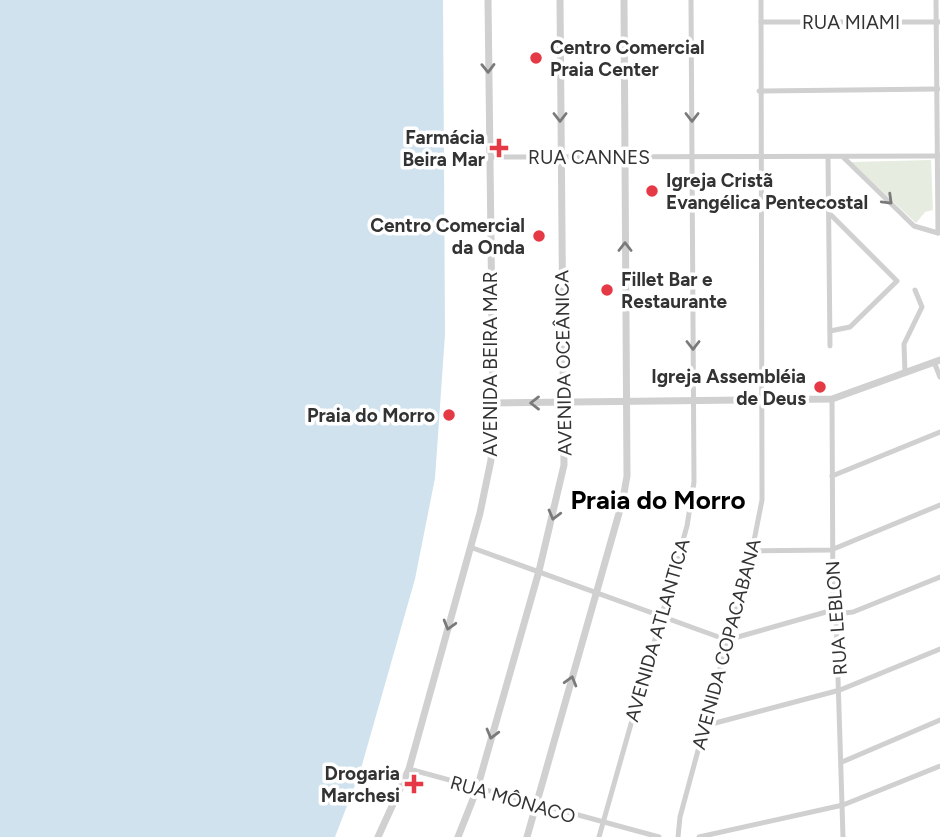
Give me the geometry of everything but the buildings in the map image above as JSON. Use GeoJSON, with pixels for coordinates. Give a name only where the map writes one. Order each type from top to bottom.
{"type":"FeatureCollection","features":[{"type":"Feature","properties":{"kind":"street","name":"AVENIDA BEIRA MAR"},"geometry":{"type":"LineString","coordinates":[[378,837],[409,769],[487,486],[493,403],[488,0]]}},
{"type":"Feature","properties":{"kind":"street","name":"AVENIDA OCEÂNICA"},"geometry":{"type":"LineString","coordinates":[[458,837],[477,789],[563,477],[560,0]]}},
{"type":"Feature","properties":{"kind":"street"},"geometry":{"type":"LineString","coordinates":[[527,837],[625,488],[624,0]]}},
{"type":"Feature","properties":{"kind":"street","name":"AVENIDA ATLANTICA"},"geometry":{"type":"LineString","coordinates":[[598,837],[692,504],[694,402],[691,0]]}},
{"type":"Feature","properties":{"kind":"street","name":"AVENIDA COPACABANA"},"geometry":{"type":"LineString","coordinates":[[675,837],[752,551],[762,500],[759,91],[761,0]]}},
{"type":"Feature","properties":{"kind":"street"},"geometry":{"type":"LineString","coordinates":[[843,158],[914,226],[939,233],[936,0]]}},
{"type":"Feature","properties":{"kind":"street","name":"RUA MIAMI"},"geometry":{"type":"LineString","coordinates":[[761,22],[938,22]]}},
{"type":"Feature","properties":{"kind":"street"},"geometry":{"type":"LineString","coordinates":[[759,91],[938,89]]}},
{"type":"Feature","properties":{"kind":"street","name":"RUA CANNES"},"geometry":{"type":"LineString","coordinates":[[489,157],[939,157]]}},
{"type":"Feature","properties":{"kind":"street"},"geometry":{"type":"LineString","coordinates":[[828,158],[831,215],[830,346]]}},
{"type":"Feature","properties":{"kind":"street"},"geometry":{"type":"LineString","coordinates":[[830,331],[850,327],[897,281],[831,215]]}},
{"type":"Feature","properties":{"kind":"street"},"geometry":{"type":"LineString","coordinates":[[905,373],[904,344],[922,307],[915,290]]}},
{"type":"Feature","properties":{"kind":"street"},"geometry":{"type":"LineString","coordinates":[[493,403],[832,399],[937,361],[940,377]]}},
{"type":"Feature","properties":{"kind":"street","name":"RUA LEBLON"},"geometry":{"type":"LineString","coordinates":[[832,399],[831,550],[840,690],[843,837]]}},
{"type":"Feature","properties":{"kind":"street"},"geometry":{"type":"LineString","coordinates":[[832,476],[940,432]]}},
{"type":"Feature","properties":{"kind":"street"},"geometry":{"type":"LineString","coordinates":[[752,551],[831,550],[940,505]]}},
{"type":"Feature","properties":{"kind":"street"},"geometry":{"type":"LineString","coordinates":[[470,547],[727,640],[834,612],[853,612],[940,577]]}},
{"type":"Feature","properties":{"kind":"street"},"geometry":{"type":"LineString","coordinates":[[704,726],[840,690],[940,649]]}},
{"type":"Feature","properties":{"kind":"street"},"geometry":{"type":"LineString","coordinates":[[842,762],[940,720]]}},
{"type":"Feature","properties":{"kind":"street"},"geometry":{"type":"LineString","coordinates":[[699,837],[843,805],[940,766]]}},
{"type":"Feature","properties":{"kind":"street","name":"RUA MÔNACO"},"geometry":{"type":"LineString","coordinates":[[409,769],[659,837]]}},
{"type":"Feature","properties":{"kind":"shaded area"},"geometry":{"type":"Polygon","coordinates":[[[931,160],[933,210],[925,212],[916,223],[851,162],[931,160]]]}},
{"type":"Feature","properties":{"kind":"water"},"geometry":{"type":"Polygon","coordinates":[[[0,0],[443,0],[445,334],[435,478],[415,579],[360,772],[335,837],[0,837],[0,0]]]}},
{"type":"Feature","properties":{"kind":"place","name":"Centro Comercial Praia Center"},"geometry":{"type":"Point","coordinates":[536,58]}},
{"type":"Feature","properties":{"kind":"place","name":"Farmácia Beira Mar"},"geometry":{"type":"Point","coordinates":[499,148]}},
{"type":"Feature","properties":{"kind":"place","name":"Igreja Cristã Evangélica Pentecostal"},"geometry":{"type":"Point","coordinates":[652,191]}},
{"type":"Feature","properties":{"kind":"place","name":"Centro Comercial da Onda"},"geometry":{"type":"Point","coordinates":[539,236]}},
{"type":"Feature","properties":{"kind":"place","name":"Fillet Bar e Restaurante"},"geometry":{"type":"Point","coordinates":[607,290]}},
{"type":"Feature","properties":{"kind":"place","name":"Igreja Assembléia de Deus"},"geometry":{"type":"Point","coordinates":[820,387]}},
{"type":"Feature","properties":{"kind":"place","name":"Praia do Morro"},"geometry":{"type":"Point","coordinates":[449,415]}},
{"type":"Feature","properties":{"kind":"place","name":"Drogaria Marchesi"},"geometry":{"type":"Point","coordinates":[414,784]}},
{"type":"Feature","properties":{"kind":"district","name":"Praia do Morro"},"geometry":{"type":"Point","coordinates":[658,500]}}]}
